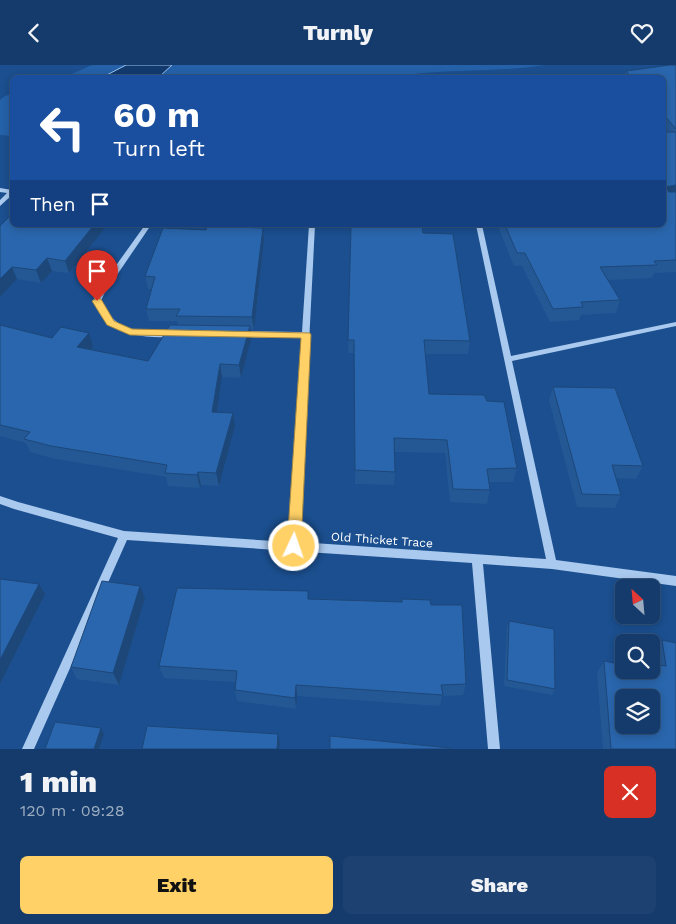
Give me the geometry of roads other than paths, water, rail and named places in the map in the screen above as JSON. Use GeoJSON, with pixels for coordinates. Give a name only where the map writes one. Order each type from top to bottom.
{"type":"FeatureCollection","features":[{"type":"Feature","properties":{"kind":"street"},"geometry":{"type":"LineString","coordinates":[[0,204],[10,194]]}},
{"type":"Feature","properties":{"kind":"street"},"geometry":{"type":"LineString","coordinates":[[147,227],[97,301],[110,323],[119,329],[145,333],[185,334]]}},
{"type":"Feature","properties":{"kind":"street"},"geometry":{"type":"LineString","coordinates":[[294,546],[312,227]]}},
{"type":"Feature","properties":{"kind":"street"},"geometry":{"type":"LineString","coordinates":[[479,227],[510,359],[552,564]]}},
{"type":"Feature","properties":{"kind":"street"},"geometry":{"type":"LineString","coordinates":[[225,334],[306,335]]}},
{"type":"Feature","properties":{"kind":"street","name":"Old Thicket Trace"},"geometry":{"type":"LineString","coordinates":[[0,500],[124,535],[552,564],[676,581]]}},
{"type":"Feature","properties":{"kind":"street"},"geometry":{"type":"LineString","coordinates":[[28,749],[124,535]]}},
{"type":"Feature","properties":{"kind":"street"},"geometry":{"type":"LineString","coordinates":[[477,559],[494,749]]}},
{"type":"Feature","properties":{"kind":"lane"},"geometry":{"type":"LineString","coordinates":[[510,359],[676,325]]}}]}
